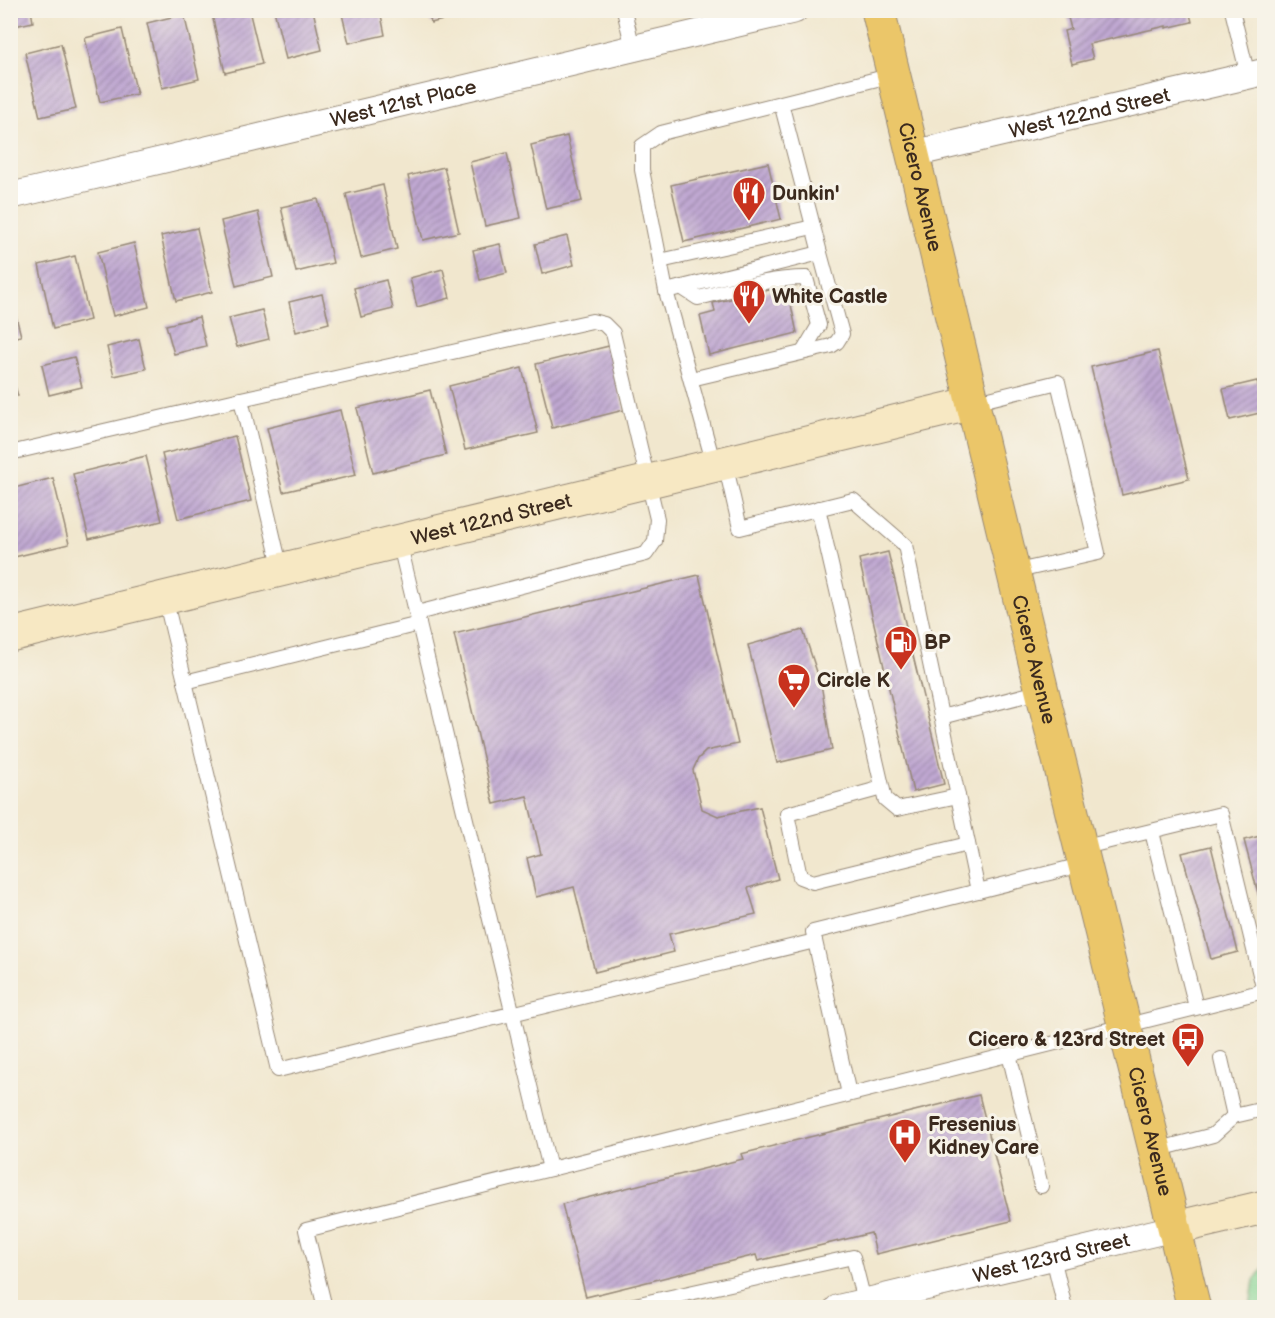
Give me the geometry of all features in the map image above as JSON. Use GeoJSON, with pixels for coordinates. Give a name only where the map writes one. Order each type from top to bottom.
{"type":"FeatureCollection","features":[{"type":"Feature","properties":{"kind":"main road","name":"Cicero Avenue"},"geometry":{"type":"LineString","coordinates":[[878,10],[1194,1308]]}},
{"type":"Feature","properties":{"kind":"street","name":"West 121st Place"},"geometry":{"type":"LineString","coordinates":[[10,196],[795,10]]}},
{"type":"Feature","properties":{"kind":"street","name":"West 122nd Street"},"geometry":{"type":"LineString","coordinates":[[912,154],[1256,74]]}},
{"type":"Feature","properties":{"kind":"street","name":"West 122nd Street"},"geometry":{"type":"LineString","coordinates":[[10,635],[973,403]]}},
{"type":"Feature","properties":{"kind":"street","name":"West 123rd Street"},"geometry":{"type":"LineString","coordinates":[[838,1308],[864,1301],[900,1300],[1053,1257],[1264,1207]]}},
{"type":"Feature","properties":{"kind":"lane"},"geometry":{"type":"LineString","coordinates":[[624,10],[633,49]]}},
{"type":"Feature","properties":{"kind":"lane"},"geometry":{"type":"LineString","coordinates":[[1232,10],[1256,74]]}},
{"type":"Feature","properties":{"kind":"lane"},"geometry":{"type":"LineString","coordinates":[[893,75],[661,133],[642,146],[642,170],[666,291],[691,379],[740,528],[853,500],[905,545],[978,891]]}},
{"type":"Feature","properties":{"kind":"lane"},"geometry":{"type":"LineString","coordinates":[[691,379],[831,346],[842,334],[782,103]]}},
{"type":"Feature","properties":{"kind":"lane"},"geometry":{"type":"LineString","coordinates":[[660,261],[813,227]]}},
{"type":"Feature","properties":{"kind":"lane"},"geometry":{"type":"LineString","coordinates":[[666,291],[820,253]]}},
{"type":"Feature","properties":{"kind":"lane"},"geometry":{"type":"LineString","coordinates":[[681,287],[698,298],[766,281],[806,278],[819,325],[803,352]]}},
{"type":"Feature","properties":{"kind":"lane"},"geometry":{"type":"LineString","coordinates":[[10,453],[592,321],[604,324],[613,333],[657,519],[656,541],[646,554],[185,682]]}},
{"type":"Feature","properties":{"kind":"lane"},"geometry":{"type":"LineString","coordinates":[[973,403],[1058,382],[1098,553],[1013,572]]}},
{"type":"Feature","properties":{"kind":"lane"},"geometry":{"type":"LineString","coordinates":[[241,399],[281,570]]}},
{"type":"Feature","properties":{"kind":"lane"},"geometry":{"type":"LineString","coordinates":[[818,508],[885,799],[897,809],[958,796]]}},
{"type":"Feature","properties":{"kind":"lane"},"geometry":{"type":"LineString","coordinates":[[399,541],[550,1169]]}},
{"type":"Feature","properties":{"kind":"lane"},"geometry":{"type":"LineString","coordinates":[[165,598],[278,1070],[815,940]]}},
{"type":"Feature","properties":{"kind":"lane"},"geometry":{"type":"LineString","coordinates":[[941,717],[1042,691]]}},
{"type":"Feature","properties":{"kind":"lane"},"geometry":{"type":"LineString","coordinates":[[882,788],[787,814],[800,877],[813,882],[968,844]]}},
{"type":"Feature","properties":{"kind":"lane"},"geometry":{"type":"LineString","coordinates":[[325,1308],[306,1230],[1264,991],[1221,814],[1152,832],[978,891],[813,932],[849,1094]]}},
{"type":"Feature","properties":{"kind":"lane"},"geometry":{"type":"LineString","coordinates":[[1152,832],[1196,1007]]}},
{"type":"Feature","properties":{"kind":"lane"},"geometry":{"type":"LineString","coordinates":[[1009,1054],[1041,1186]]}},
{"type":"Feature","properties":{"kind":"lane"},"geometry":{"type":"LineString","coordinates":[[1221,1059],[1234,1116]]}},
{"type":"Feature","properties":{"kind":"lane"},"geometry":{"type":"LineString","coordinates":[[1156,1150],[1213,1135],[1234,1116],[1264,1109]]}},
{"type":"Feature","properties":{"kind":"lane"},"geometry":{"type":"LineString","coordinates":[[621,1308],[854,1257],[864,1301]]}},
{"type":"Feature","properties":{"kind":"lane"},"geometry":{"type":"LineString","coordinates":[[1053,1257],[1065,1308]]}},
{"type":"Feature","properties":{"kind":"green space"},"geometry":{"type":"Polygon","coordinates":[[[1264,1267],[1264,1307],[1250,1307],[1254,1280],[1264,1267]]]}},
{"type":"Feature","properties":{"kind":"building"},"geometry":{"type":"Polygon","coordinates":[[[10,10],[31,10],[33,22],[10,27],[10,10]]]}},
{"type":"Feature","properties":{"kind":"building"},"geometry":{"type":"Polygon","coordinates":[[[211,10],[249,10],[262,64],[225,73],[211,10]]]}},
{"type":"Feature","properties":{"kind":"building"},"geometry":{"type":"Polygon","coordinates":[[[274,10],[313,10],[322,50],[286,59],[274,10]]]}},
{"type":"Feature","properties":{"kind":"building"},"geometry":{"type":"Polygon","coordinates":[[[341,10],[380,10],[385,35],[349,43],[341,10]]]}},
{"type":"Feature","properties":{"kind":"building"},"geometry":{"type":"Polygon","coordinates":[[[428,10],[461,10],[462,15],[431,23],[428,10]]]}},
{"type":"Feature","properties":{"kind":"building"},"geometry":{"type":"Polygon","coordinates":[[[1066,10],[1189,10],[1192,22],[1089,44],[1093,59],[1072,64],[1064,31],[1071,29],[1066,10]]]}},
{"type":"Feature","properties":{"kind":"building"},"geometry":{"type":"Polygon","coordinates":[[[184,14],[199,79],[162,88],[147,23],[184,14]]]}},
{"type":"Feature","properties":{"kind":"building"},"geometry":{"type":"Polygon","coordinates":[[[122,29],[137,94],[100,102],[85,38],[122,29]]]}},
{"type":"Feature","properties":{"kind":"building"},"geometry":{"type":"Polygon","coordinates":[[[61,44],[76,109],[40,117],[25,53],[61,44]]]}},
{"type":"Feature","properties":{"kind":"building"},"geometry":{"type":"Polygon","coordinates":[[[567,136],[582,201],[546,209],[531,145],[567,136]]]}},
{"type":"Feature","properties":{"kind":"building"},"geometry":{"type":"Polygon","coordinates":[[[507,153],[521,218],[485,226],[470,162],[507,153]]]}},
{"type":"Feature","properties":{"kind":"building"},"geometry":{"type":"Polygon","coordinates":[[[768,163],[781,219],[684,242],[671,185],[768,163]]]}},
{"type":"Feature","properties":{"kind":"building"},"geometry":{"type":"Polygon","coordinates":[[[444,167],[459,232],[423,240],[408,176],[444,167]]]}},
{"type":"Feature","properties":{"kind":"building"},"geometry":{"type":"Polygon","coordinates":[[[383,185],[397,249],[361,258],[346,194],[383,185]]]}},
{"type":"Feature","properties":{"kind":"building"},"geometry":{"type":"Polygon","coordinates":[[[318,199],[333,263],[296,272],[281,207],[318,199]]]}},
{"type":"Feature","properties":{"kind":"building"},"geometry":{"type":"Polygon","coordinates":[[[258,212],[273,277],[236,286],[221,221],[258,212]]]}},
{"type":"Feature","properties":{"kind":"building"},"geometry":{"type":"Polygon","coordinates":[[[197,228],[212,292],[176,301],[161,236],[197,228]]]}},
{"type":"Feature","properties":{"kind":"building"},"geometry":{"type":"Polygon","coordinates":[[[567,236],[574,265],[542,274],[535,244],[567,236]]]}},
{"type":"Feature","properties":{"kind":"building"},"geometry":{"type":"Polygon","coordinates":[[[134,243],[149,307],[113,316],[98,252],[134,243]]]}},
{"type":"Feature","properties":{"kind":"building"},"geometry":{"type":"Polygon","coordinates":[[[500,244],[507,273],[480,280],[473,250],[500,244]]]}},
{"type":"Feature","properties":{"kind":"building"},"geometry":{"type":"Polygon","coordinates":[[[75,256],[90,320],[53,329],[39,265],[75,256]]]}},
{"type":"Feature","properties":{"kind":"building"},"geometry":{"type":"Polygon","coordinates":[[[443,269],[450,298],[417,307],[410,278],[443,269]]]}},
{"type":"Feature","properties":{"kind":"building"},"geometry":{"type":"Polygon","coordinates":[[[386,280],[393,309],[361,317],[354,288],[386,280]]]}},
{"type":"Feature","properties":{"kind":"building","name":"White Castle"},"geometry":{"type":"Polygon","coordinates":[[[787,286],[797,333],[709,355],[700,316],[715,312],[713,303],[787,286]]]}},
{"type":"Feature","properties":{"kind":"building"},"geometry":{"type":"Polygon","coordinates":[[[10,293],[21,336],[10,338],[10,293]]]}},
{"type":"Feature","properties":{"kind":"building"},"geometry":{"type":"Polygon","coordinates":[[[322,294],[329,323],[296,332],[289,302],[322,294]]]}},
{"type":"Feature","properties":{"kind":"building"},"geometry":{"type":"Polygon","coordinates":[[[262,310],[269,339],[237,347],[229,318],[262,310]]]}},
{"type":"Feature","properties":{"kind":"building"},"geometry":{"type":"Polygon","coordinates":[[[199,317],[206,346],[174,354],[166,325],[199,317]]]}},
{"type":"Feature","properties":{"kind":"building"},"geometry":{"type":"Polygon","coordinates":[[[139,339],[146,369],[114,376],[107,347],[139,339]]]}},
{"type":"Feature","properties":{"kind":"building"},"geometry":{"type":"Polygon","coordinates":[[[609,346],[624,410],[552,428],[536,364],[609,346]]]}},
{"type":"Feature","properties":{"kind":"building"},"geometry":{"type":"Polygon","coordinates":[[[1158,351],[1189,479],[1122,495],[1091,367],[1158,351]]]}},
{"type":"Feature","properties":{"kind":"building"},"geometry":{"type":"Polygon","coordinates":[[[74,357],[82,387],[49,395],[42,365],[74,357]]]}},
{"type":"Feature","properties":{"kind":"building"},"geometry":{"type":"Polygon","coordinates":[[[522,368],[538,433],[465,450],[449,386],[522,368]]]}},
{"type":"Feature","properties":{"kind":"building"},"geometry":{"type":"Polygon","coordinates":[[[10,369],[18,396],[10,398],[10,369]]]}},
{"type":"Feature","properties":{"kind":"building"},"geometry":{"type":"Polygon","coordinates":[[[1257,381],[1264,412],[1230,420],[1223,389],[1257,381]]]}},
{"type":"Feature","properties":{"kind":"building"},"geometry":{"type":"Polygon","coordinates":[[[430,390],[446,455],[373,473],[357,408],[430,390]]]}},
{"type":"Feature","properties":{"kind":"building"},"geometry":{"type":"Polygon","coordinates":[[[340,410],[356,475],[283,492],[267,428],[340,410]]]}},
{"type":"Feature","properties":{"kind":"building"},"geometry":{"type":"Polygon","coordinates":[[[235,436],[251,501],[178,519],[162,454],[235,436]]]}},
{"type":"Feature","properties":{"kind":"building"},"geometry":{"type":"Polygon","coordinates":[[[146,456],[162,521],[89,539],[73,474],[146,456]]]}},
{"type":"Feature","properties":{"kind":"building"},"geometry":{"type":"Polygon","coordinates":[[[53,478],[69,544],[10,558],[10,489],[53,478]]]}},
{"type":"Feature","properties":{"kind":"building","name":"BP"},"geometry":{"type":"Polygon","coordinates":[[[888,552],[944,784],[913,792],[859,559],[888,552]]]}},
{"type":"Feature","properties":{"kind":"building"},"geometry":{"type":"Polygon","coordinates":[[[699,575],[738,744],[706,751],[698,759],[693,770],[702,809],[718,816],[760,807],[778,879],[748,888],[756,914],[669,934],[674,952],[595,972],[574,887],[536,897],[527,858],[541,854],[527,796],[494,804],[454,634],[699,575]]]}},
{"type":"Feature","properties":{"kind":"building","name":"Circle K"},"geometry":{"type":"Polygon","coordinates":[[[803,630],[821,684],[832,750],[777,763],[748,645],[803,630]]]}},
{"type":"Feature","properties":{"kind":"building"},"geometry":{"type":"Polygon","coordinates":[[[1264,835],[1264,916],[1244,840],[1264,835]]]}},
{"type":"Feature","properties":{"kind":"building"},"geometry":{"type":"Polygon","coordinates":[[[1211,846],[1238,952],[1211,959],[1182,853],[1211,846]]]}},
{"type":"Feature","properties":{"kind":"building"},"geometry":{"type":"Polygon","coordinates":[[[979,1095],[1011,1221],[876,1254],[871,1233],[758,1261],[756,1255],[586,1297],[562,1204],[743,1159],[741,1154],[979,1095]]]}},
{"type":"Feature","properties":{"kind":"place","name":"Dunkin'"},"geometry":{"type":"Point","coordinates":[749,222]}},
{"type":"Feature","properties":{"kind":"place","name":"White Castle"},"geometry":{"type":"Point","coordinates":[749,325]}},
{"type":"Feature","properties":{"kind":"place","name":"BP"},"geometry":{"type":"Point","coordinates":[901,671]}},
{"type":"Feature","properties":{"kind":"place","name":"Circle K"},"geometry":{"type":"Point","coordinates":[794,709]}},
{"type":"Feature","properties":{"kind":"place","name":"Cicero & 123rd Street"},"geometry":{"type":"Point","coordinates":[1188,1068]}},
{"type":"Feature","properties":{"kind":"place","name":"Fresenius Kidney Care"},"geometry":{"type":"Point","coordinates":[905,1164]}}]}
